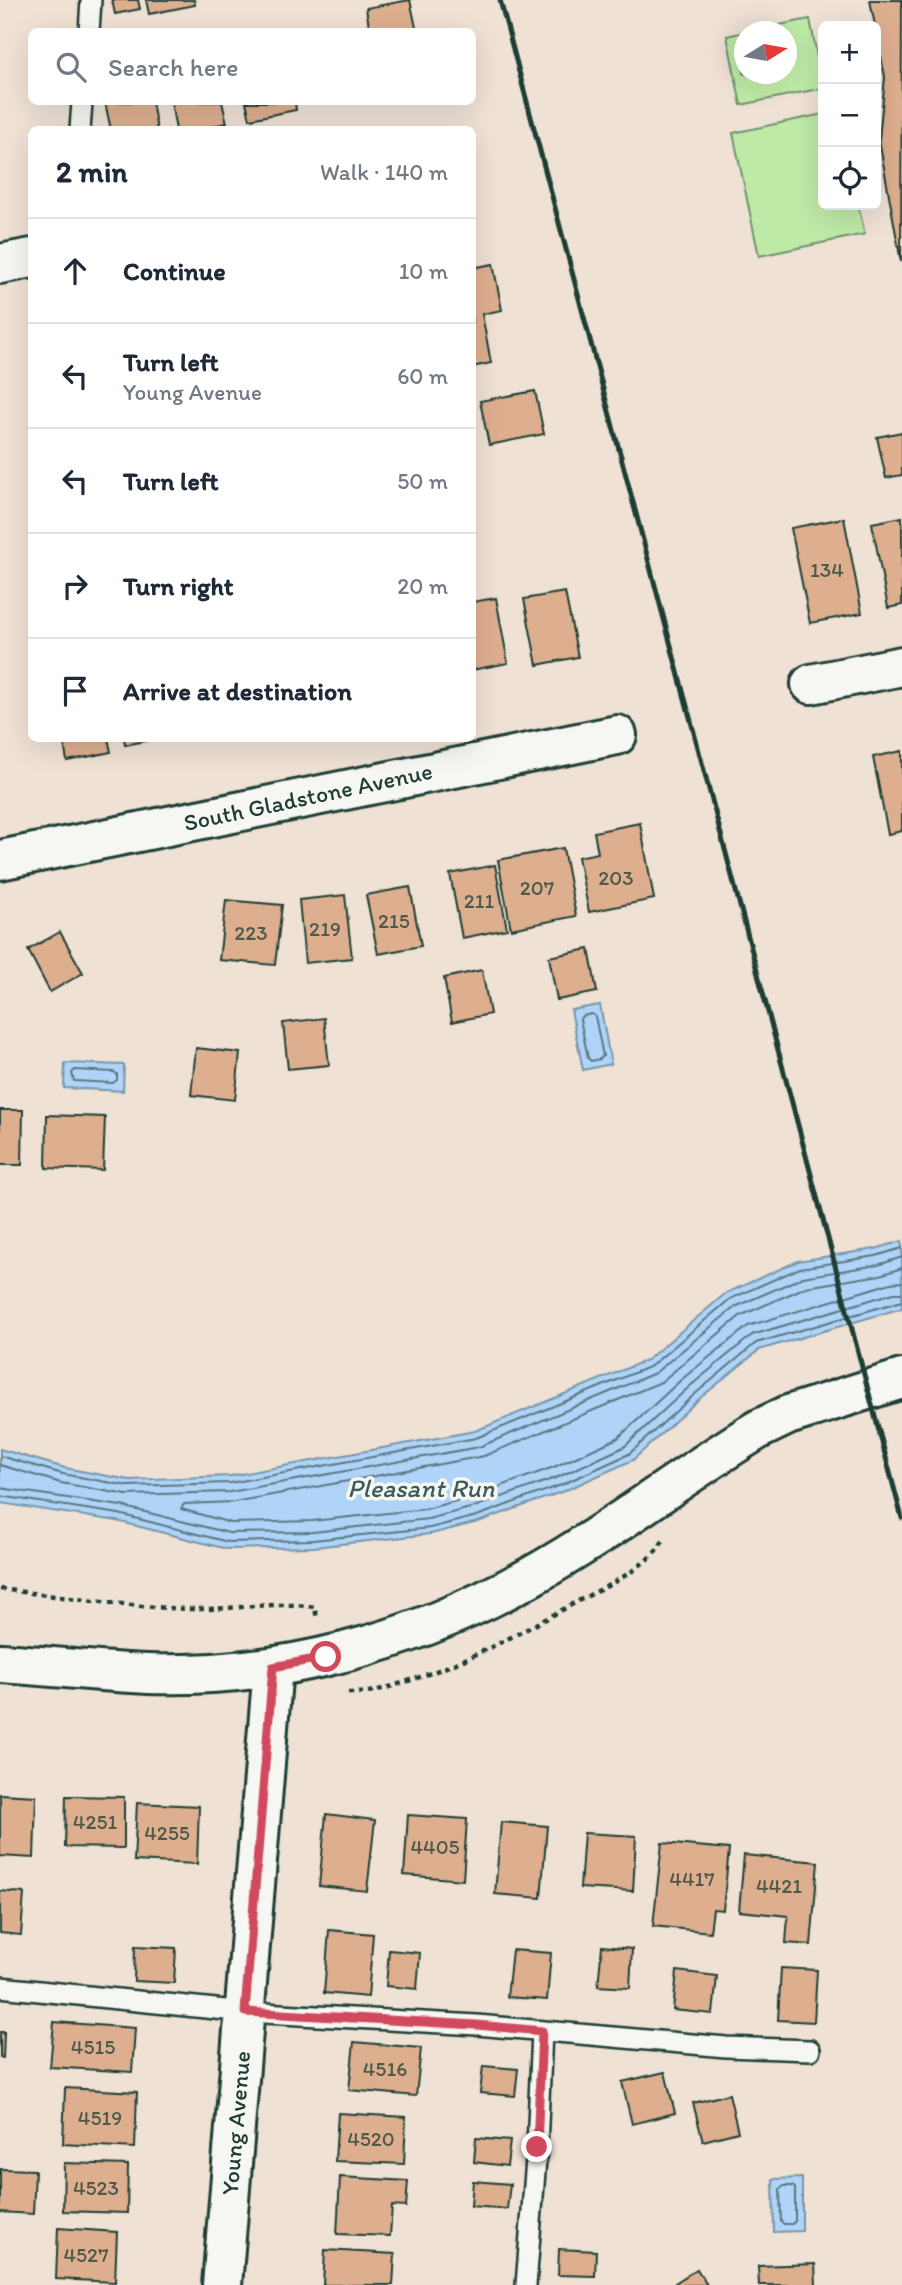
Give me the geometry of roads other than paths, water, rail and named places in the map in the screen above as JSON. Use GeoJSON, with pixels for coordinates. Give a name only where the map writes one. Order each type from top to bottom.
{"type":"FeatureCollection","features":[{"type":"Feature","properties":{"kind":"street"},"geometry":{"type":"LineString","coordinates":[[0,264],[28,259]]}},
{"type":"Feature","properties":{"kind":"street"},"geometry":{"type":"LineString","coordinates":[[811,684],[902,666]]}},
{"type":"Feature","properties":{"kind":"street","name":"South Gladstone Avenue"},"geometry":{"type":"LineString","coordinates":[[0,860],[617,735]]}},
{"type":"Feature","properties":{"kind":"street"},"geometry":{"type":"LineString","coordinates":[[0,1663],[146,1674],[224,1672],[273,1667],[326,1657],[383,1641],[431,1625],[526,1579],[574,1551],[759,1429],[788,1415],[902,1379]]}},
{"type":"Feature","properties":{"kind":"street","name":"Young Avenue"},"geometry":{"type":"LineString","coordinates":[[222,2285],[273,1667]]}},
{"type":"Feature","properties":{"kind":"lane"},"geometry":{"type":"LineString","coordinates":[[89,28],[92,0]]}},
{"type":"Feature","properties":{"kind":"lane"},"geometry":{"type":"LineString","coordinates":[[80,126],[82,105]]}},
{"type":"Feature","properties":{"kind":"lane"},"geometry":{"type":"LineString","coordinates":[[0,1987],[245,2012],[477,2025],[726,2047],[810,2050]]}},
{"type":"Feature","properties":{"kind":"lane"},"geometry":{"type":"LineString","coordinates":[[526,2285],[537,2147],[542,2031]]}},
{"type":"Feature","properties":{"kind":"water"},"geometry":{"type":"Polygon","coordinates":[[[600,1005],[611,1064],[583,1070],[571,1010],[600,1005]]]}},
{"type":"Feature","properties":{"kind":"water"},"geometry":{"type":"Polygon","coordinates":[[[65,1063],[124,1065],[123,1091],[64,1088],[65,1063]]]}},
{"type":"Feature","properties":{"kind":"water","name":"Pleasant Run"},"geometry":{"type":"Polygon","coordinates":[[[902,1241],[902,1308],[759,1350],[699,1399],[633,1460],[564,1491],[478,1522],[431,1534],[314,1547],[227,1549],[117,1521],[0,1503],[0,1449],[65,1468],[129,1480],[230,1476],[475,1431],[647,1360],[726,1293],[798,1261],[875,1249],[902,1241]]]}},
{"type":"Feature","properties":{"kind":"water"},"geometry":{"type":"Polygon","coordinates":[[[802,2178],[802,2231],[774,2232],[773,2179],[802,2178]]]}},
{"type":"Feature","properties":{"kind":"railway"},"geometry":{"type":"LineString","coordinates":[[500,0],[902,1518]]}}]}
